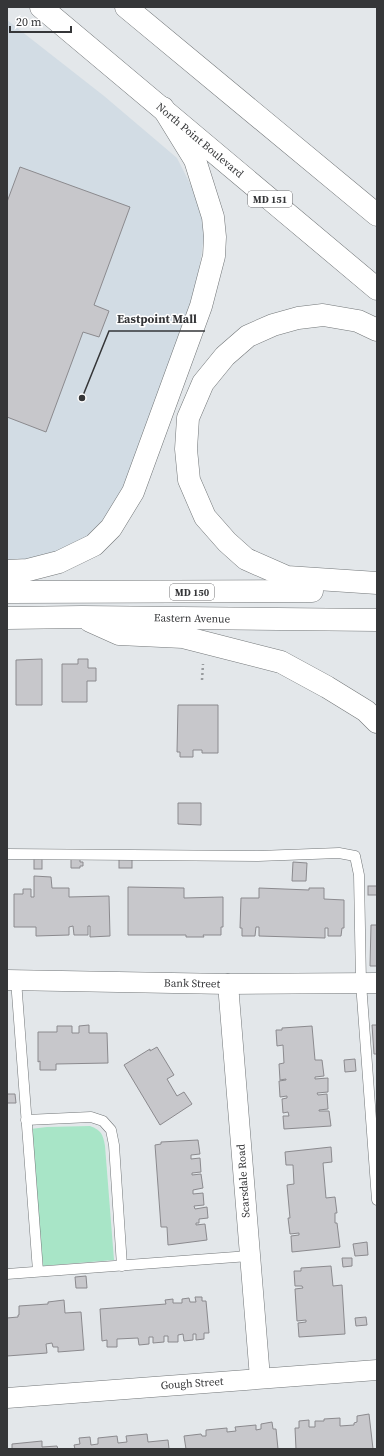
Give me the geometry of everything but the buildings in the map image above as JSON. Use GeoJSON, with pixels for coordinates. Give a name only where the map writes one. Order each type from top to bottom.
{"type":"FeatureCollection","features":[{"type":"Feature","properties":{"kind":"main road","name":"North Point Boulevard"},"geometry":{"type":"LineString","coordinates":[[41,7],[377,289]]}},
{"type":"Feature","properties":{"kind":"main road"},"geometry":{"type":"LineString","coordinates":[[126,7],[375,213]]}},
{"type":"Feature","properties":{"kind":"main road"},"geometry":{"type":"LineString","coordinates":[[7,571],[28,570],[59,562],[94,545],[111,528],[133,492],[202,306],[214,256],[215,237],[213,217],[195,160],[163,108]]}},
{"type":"Feature","properties":{"kind":"main road"},"geometry":{"type":"LineString","coordinates":[[377,330],[358,321],[323,315],[292,319],[273,325],[248,336],[225,356],[203,383],[188,418],[186,449],[189,480],[204,517],[227,542],[246,559],[287,577],[377,583]]}},
{"type":"Feature","properties":{"kind":"main road","name":"MD 150"},"geometry":{"type":"LineString","coordinates":[[7,592],[377,591]]}},
{"type":"Feature","properties":{"kind":"main road"},"geometry":{"type":"LineString","coordinates":[[82,617],[119,634],[183,637],[281,662],[334,691],[366,711],[377,722]]}},
{"type":"Feature","properties":{"kind":"main road","name":"Eastern Avenue"},"geometry":{"type":"LineString","coordinates":[[7,618],[82,617],[377,620]]}},
{"type":"Feature","properties":{"kind":"street","name":"Bank Street"},"geometry":{"type":"LineString","coordinates":[[11,980],[228,984],[369,983]]}},
{"type":"Feature","properties":{"kind":"street","name":"Scarsdale Road"},"geometry":{"type":"LineString","coordinates":[[228,984],[260,1378]]}},
{"type":"Feature","properties":{"kind":"street","name":"Gough Street"},"geometry":{"type":"LineString","coordinates":[[7,1398],[377,1370]]}},
{"type":"Feature","properties":{"kind":"lane"},"geometry":{"type":"LineString","coordinates":[[7,854],[258,856],[339,853],[355,856],[359,881],[369,983],[377,1200]]}},
{"type":"Feature","properties":{"kind":"lane"},"geometry":{"type":"LineString","coordinates":[[11,980],[26,1120],[38,1271]]}},
{"type":"Feature","properties":{"kind":"lane"},"geometry":{"type":"LineString","coordinates":[[26,1120],[92,1117],[103,1121],[111,1130],[114,1145],[122,1266]]}},
{"type":"Feature","properties":{"kind":"lane"},"geometry":{"type":"LineString","coordinates":[[7,1274],[249,1256]]}},
{"type":"Feature","properties":{"kind":"path"},"geometry":{"type":"LineString","coordinates":[[202,680],[204,660]]}},
{"type":"Feature","properties":{"kind":"shaded area"},"geometry":{"type":"Polygon","coordinates":[[[7,20],[104,96],[177,158],[207,217],[196,290],[117,506],[74,549],[7,566],[7,20]]]}},
{"type":"Feature","properties":{"kind":"green space"},"geometry":{"type":"Polygon","coordinates":[[[90,1126],[97,1129],[101,1133],[105,1146],[114,1260],[43,1266],[30,1129],[90,1126]]]}},
{"type":"Feature","properties":{"kind":"place","name":"Eastpoint Mall"},"geometry":{"type":"Point","coordinates":[82,398]}}]}
